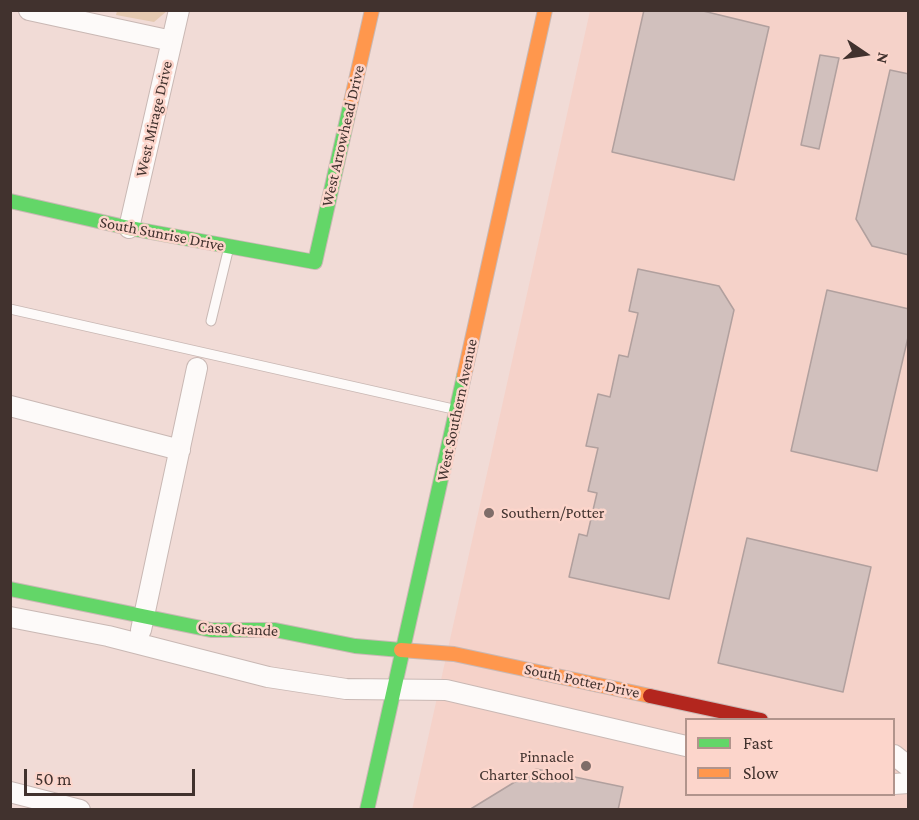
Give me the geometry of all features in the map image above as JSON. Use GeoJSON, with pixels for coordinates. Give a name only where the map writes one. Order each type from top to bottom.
{"type":"FeatureCollection","features":[{"type":"Feature","properties":{"kind":"street"},"geometry":{"type":"LineString","coordinates":[[29,10],[172,41]]}},
{"type":"Feature","properties":{"kind":"street","name":"West Mirage Drive"},"geometry":{"type":"LineString","coordinates":[[129,228],[179,10]]}},
{"type":"Feature","properties":{"kind":"street","name":"West Arrowhead Drive"},"geometry":{"type":"LineString","coordinates":[[315,262],[372,10]]}},
{"type":"Feature","properties":{"kind":"street","name":"West Southern Avenue"},"geometry":{"type":"LineString","coordinates":[[368,810],[545,10]]}},
{"type":"Feature","properties":{"kind":"street","name":"South Sunrise Drive"},"geometry":{"type":"LineString","coordinates":[[10,201],[129,228],[315,262]]}},
{"type":"Feature","properties":{"kind":"street"},"geometry":{"type":"LineString","coordinates":[[138,644],[196,368]]}},
{"type":"Feature","properties":{"kind":"street"},"geometry":{"type":"LineString","coordinates":[[10,406],[180,450]]}},
{"type":"Feature","properties":{"kind":"street","name":"Casa Grande"},"geometry":{"type":"LineString","coordinates":[[10,589],[211,630],[275,630],[355,646],[402,650]]}},
{"type":"Feature","properties":{"kind":"street","name":"Casa Grande"},"geometry":{"type":"LineString","coordinates":[[10,617],[138,644],[268,676],[346,689],[394,690]]}},
{"type":"Feature","properties":{"kind":"street","name":"South Potter Drive"},"geometry":{"type":"LineString","coordinates":[[402,650],[454,654],[752,718]]}},
{"type":"Feature","properties":{"kind":"street"},"geometry":{"type":"LineString","coordinates":[[394,690],[446,690],[685,746]]}},
{"type":"Feature","properties":{"kind":"street"},"geometry":{"type":"LineString","coordinates":[[895,756],[909,766]]}},
{"type":"Feature","properties":{"kind":"street"},"geometry":{"type":"LineString","coordinates":[[10,792],[30,803],[80,810]]}},
{"type":"Feature","properties":{"kind":"lane"},"geometry":{"type":"LineString","coordinates":[[211,321],[229,247]]}},
{"type":"Feature","properties":{"kind":"lane"},"geometry":{"type":"LineString","coordinates":[[10,309],[457,409]]}},
{"type":"Feature","properties":{"kind":"shaded area"},"geometry":{"type":"Polygon","coordinates":[[[117,10],[167,11],[154,22],[116,15],[117,10]]]}},
{"type":"Feature","properties":{"kind":"shaded area"},"geometry":{"type":"Polygon","coordinates":[[[590,11],[908,11],[908,809],[412,810],[590,11]]]}},
{"type":"Feature","properties":{"kind":"building"},"geometry":{"type":"Polygon","coordinates":[[[644,10],[699,10],[769,27],[734,180],[612,152],[644,10]]]}},
{"type":"Feature","properties":{"kind":"building"},"geometry":{"type":"Polygon","coordinates":[[[820,55],[839,58],[819,149],[801,145],[820,55]]]}},
{"type":"Feature","properties":{"kind":"building"},"geometry":{"type":"Polygon","coordinates":[[[890,70],[909,74],[909,255],[872,246],[856,219],[890,70]]]}},
{"type":"Feature","properties":{"kind":"building"},"geometry":{"type":"Polygon","coordinates":[[[638,269],[719,286],[734,310],[669,599],[569,577],[579,534],[587,536],[597,493],[588,491],[598,448],[586,446],[598,394],[610,397],[619,355],[628,357],[638,313],[629,311],[638,269]]]}},
{"type":"Feature","properties":{"kind":"building"},"geometry":{"type":"Polygon","coordinates":[[[827,290],[909,309],[909,333],[877,471],[791,451],[827,290]]]}},
{"type":"Feature","properties":{"kind":"building"},"geometry":{"type":"Polygon","coordinates":[[[747,538],[871,567],[843,692],[718,663],[747,538]]]}},
{"type":"Feature","properties":{"kind":"building"},"geometry":{"type":"Polygon","coordinates":[[[536,769],[623,787],[618,810],[469,810],[536,769]]]}},
{"type":"Feature","properties":{"kind":"traffic: fast"},"geometry":{"type":"LineString","coordinates":[[10,201],[129,228],[315,262],[351,102]]}},
{"type":"Feature","properties":{"kind":"traffic: fast"},"geometry":{"type":"LineString","coordinates":[[367,810],[464,376]]}},
{"type":"Feature","properties":{"kind":"traffic: fast"},"geometry":{"type":"LineString","coordinates":[[10,589],[211,630],[275,630],[355,646],[401,650]]}},
{"type":"Feature","properties":{"kind":"traffic: slow"},"geometry":{"type":"LineString","coordinates":[[351,102],[372,10]]}},
{"type":"Feature","properties":{"kind":"traffic: slow"},"geometry":{"type":"LineString","coordinates":[[464,376],[545,10]]}},
{"type":"Feature","properties":{"kind":"traffic: slow"},"geometry":{"type":"LineString","coordinates":[[401,650],[454,654],[650,696]]}},
{"type":"Feature","properties":{"kind":"traffic: jam"},"geometry":{"type":"LineString","coordinates":[[650,696],[752,718]]}},
{"type":"Feature","properties":{"kind":"place","name":"Southern/Potter"},"geometry":{"type":"Point","coordinates":[489,513]}},
{"type":"Feature","properties":{"kind":"place","name":"Pinnacle Charter School"},"geometry":{"type":"Point","coordinates":[586,766]}}]}
